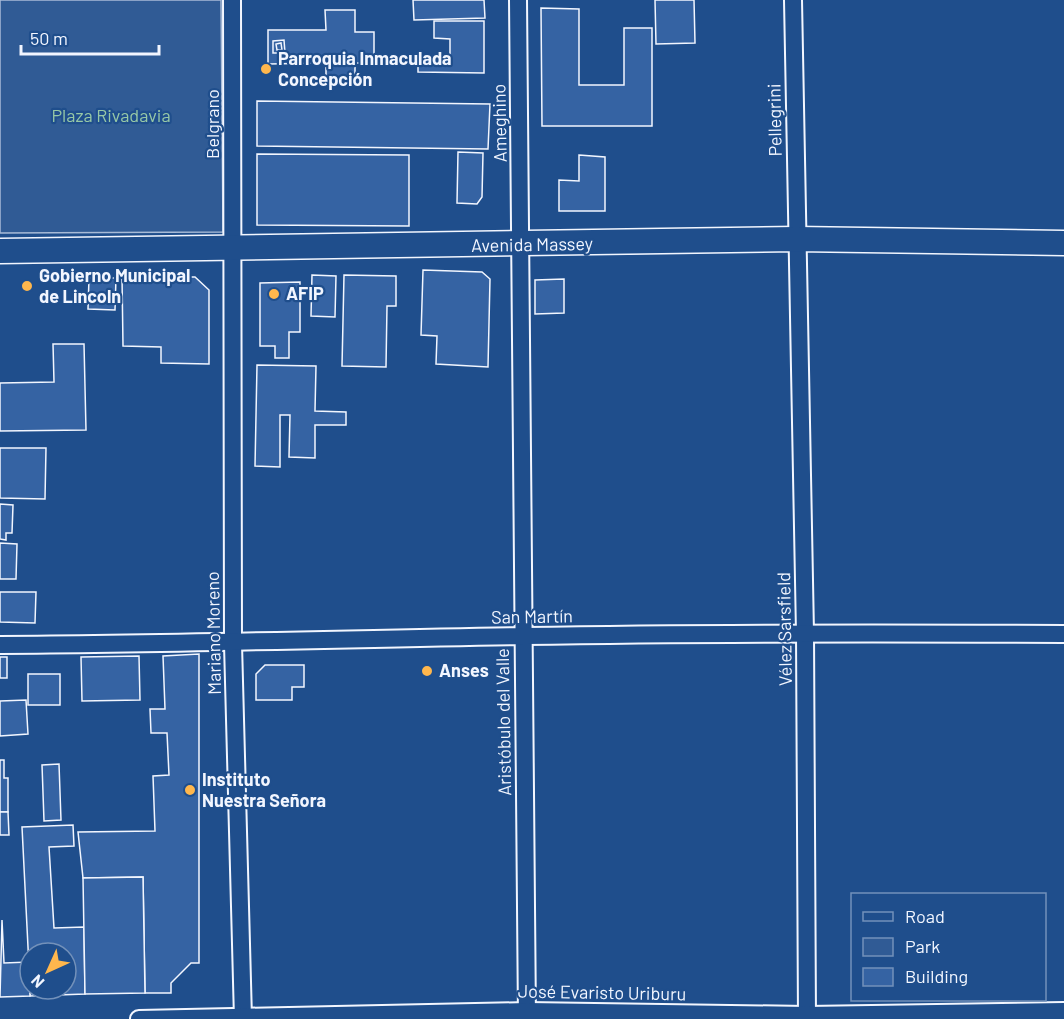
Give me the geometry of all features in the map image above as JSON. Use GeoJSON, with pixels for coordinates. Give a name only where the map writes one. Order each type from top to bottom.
{"type":"FeatureCollection","features":[{"type":"Feature","properties":{"kind":"main road","name":"Avenida Massey"},"geometry":{"type":"LineString","coordinates":[[0,251],[520,245],[796,239],[1064,243]]}},
{"type":"Feature","properties":{"kind":"street","name":"Belgrano"},"geometry":{"type":"LineString","coordinates":[[231,0],[233,247]]}},
{"type":"Feature","properties":{"kind":"street","name":"Ameghino"},"geometry":{"type":"LineString","coordinates":[[518,0],[520,245]]}},
{"type":"Feature","properties":{"kind":"street","name":"Pellegrini"},"geometry":{"type":"LineString","coordinates":[[793,0],[796,239]]}},
{"type":"Feature","properties":{"kind":"street","name":"Vélez Sarsfield"},"geometry":{"type":"LineString","coordinates":[[796,239],[805,633],[807,1017]]}},
{"type":"Feature","properties":{"kind":"street","name":"Aristóbulo del Valle"},"geometry":{"type":"LineString","coordinates":[[520,245],[527,1015]]}},
{"type":"Feature","properties":{"kind":"street","name":"Mariano Moreno"},"geometry":{"type":"LineString","coordinates":[[233,247],[233,644],[243,1018]]}},
{"type":"Feature","properties":{"kind":"street","name":"San Martín"},"geometry":{"type":"LineString","coordinates":[[0,645],[233,644],[522,636],[805,633],[1064,634]]}},
{"type":"Feature","properties":{"kind":"street","name":"José Evaristo Uriburu"},"geometry":{"type":"LineString","coordinates":[[139,1019],[527,1015],[807,1017],[1064,1011]]}},
{"type":"Feature","properties":{"kind":"green space","name":"Plaza Rivadavia"},"geometry":{"type":"Polygon","coordinates":[[[0,0],[221,0],[223,232],[0,233],[0,0]]]}},
{"type":"Feature","properties":{"kind":"building"},"geometry":{"type":"Polygon","coordinates":[[[413,0],[484,0],[485,18],[414,20],[413,0]]]}},
{"type":"Feature","properties":{"kind":"building"},"geometry":{"type":"Polygon","coordinates":[[[655,0],[694,0],[695,43],[656,44],[655,0]]]}},
{"type":"Feature","properties":{"kind":"building"},"geometry":{"type":"Polygon","coordinates":[[[541,8],[579,9],[579,85],[624,85],[624,28],[652,28],[652,126],[542,126],[541,8]]]}},
{"type":"Feature","properties":{"kind":"building"},"geometry":{"type":"Polygon","coordinates":[[[325,10],[355,10],[355,32],[374,32],[374,63],[355,63],[355,84],[326,84],[326,63],[268,64],[268,30],[326,30],[325,10]]]}},
{"type":"Feature","properties":{"kind":"building"},"geometry":{"type":"Polygon","coordinates":[[[434,21],[484,21],[484,73],[418,72],[418,56],[450,57],[450,39],[434,38],[434,21]]]}},
{"type":"Feature","properties":{"kind":"building"},"geometry":{"type":"Polygon","coordinates":[[[284,40],[285,53],[273,53],[273,41],[284,40]]]}},
{"type":"Feature","properties":{"kind":"building"},"geometry":{"type":"Polygon","coordinates":[[[281,43],[282,50],[277,50],[276,44],[281,43]]]}},
{"type":"Feature","properties":{"kind":"building"},"geometry":{"type":"Polygon","coordinates":[[[257,101],[490,104],[488,149],[257,146],[257,101]]]}},
{"type":"Feature","properties":{"kind":"building"},"geometry":{"type":"Polygon","coordinates":[[[458,152],[483,153],[482,197],[477,204],[457,203],[458,152]]]}},
{"type":"Feature","properties":{"kind":"building"},"geometry":{"type":"Polygon","coordinates":[[[257,154],[409,155],[409,226],[257,225],[257,154]]]}},
{"type":"Feature","properties":{"kind":"building"},"geometry":{"type":"Polygon","coordinates":[[[579,155],[605,157],[605,211],[559,211],[559,180],[579,181],[579,155]]]}},
{"type":"Feature","properties":{"kind":"building"},"geometry":{"type":"Polygon","coordinates":[[[423,270],[482,272],[490,279],[488,367],[436,364],[437,336],[421,335],[423,270]]]}},
{"type":"Feature","properties":{"kind":"building"},"geometry":{"type":"Polygon","coordinates":[[[312,275],[336,276],[335,317],[311,316],[312,275]]]}},
{"type":"Feature","properties":{"kind":"building"},"geometry":{"type":"Polygon","coordinates":[[[344,275],[396,276],[396,306],[387,306],[386,367],[342,366],[344,275]]]}},
{"type":"Feature","properties":{"kind":"building"},"geometry":{"type":"Polygon","coordinates":[[[122,277],[195,277],[209,290],[209,364],[161,363],[161,347],[123,346],[122,277]]]}},
{"type":"Feature","properties":{"kind":"building"},"geometry":{"type":"Polygon","coordinates":[[[89,278],[116,278],[115,310],[88,309],[89,278]]]}},
{"type":"Feature","properties":{"kind":"building"},"geometry":{"type":"Polygon","coordinates":[[[564,279],[564,313],[535,314],[535,280],[564,279]]]}},
{"type":"Feature","properties":{"kind":"building"},"geometry":{"type":"Polygon","coordinates":[[[300,282],[300,332],[289,332],[289,358],[275,358],[275,346],[260,346],[260,283],[300,282]]]}},
{"type":"Feature","properties":{"kind":"building"},"geometry":{"type":"Polygon","coordinates":[[[53,344],[84,344],[86,430],[0,431],[0,383],[54,382],[53,344]]]}},
{"type":"Feature","properties":{"kind":"building"},"geometry":{"type":"Polygon","coordinates":[[[257,365],[316,366],[315,411],[346,412],[346,425],[315,425],[315,458],[289,457],[290,415],[280,415],[280,467],[255,466],[257,365]]]}},
{"type":"Feature","properties":{"kind":"building"},"geometry":{"type":"Polygon","coordinates":[[[0,448],[46,448],[45,499],[0,498],[0,448]]]}},
{"type":"Feature","properties":{"kind":"building"},"geometry":{"type":"Polygon","coordinates":[[[0,504],[13,505],[12,533],[6,533],[6,540],[0,539],[0,504]]]}},
{"type":"Feature","properties":{"kind":"building"},"geometry":{"type":"Polygon","coordinates":[[[0,543],[17,544],[16,579],[0,579],[0,543]]]}},
{"type":"Feature","properties":{"kind":"building"},"geometry":{"type":"Polygon","coordinates":[[[0,592],[36,592],[35,623],[0,622],[0,592]]]}},
{"type":"Feature","properties":{"kind":"building"},"geometry":{"type":"Polygon","coordinates":[[[199,654],[199,963],[191,963],[171,983],[171,993],[145,993],[143,877],[83,878],[78,832],[155,831],[153,776],[169,775],[167,733],[151,733],[150,709],[165,709],[163,656],[199,654]]]}},
{"type":"Feature","properties":{"kind":"building"},"geometry":{"type":"Polygon","coordinates":[[[139,656],[140,700],[82,701],[81,657],[139,656]]]}},
{"type":"Feature","properties":{"kind":"building"},"geometry":{"type":"Polygon","coordinates":[[[0,657],[7,657],[7,678],[0,678],[0,657]]]}},
{"type":"Feature","properties":{"kind":"building"},"geometry":{"type":"Polygon","coordinates":[[[265,665],[304,665],[304,687],[292,687],[292,700],[256,700],[256,674],[265,665]]]}},
{"type":"Feature","properties":{"kind":"building"},"geometry":{"type":"Polygon","coordinates":[[[28,674],[60,674],[60,705],[28,705],[28,674]]]}},
{"type":"Feature","properties":{"kind":"building"},"geometry":{"type":"Polygon","coordinates":[[[26,700],[28,734],[0,736],[0,701],[26,700]]]}},
{"type":"Feature","properties":{"kind":"building"},"geometry":{"type":"Polygon","coordinates":[[[0,760],[4,760],[4,778],[8,778],[8,812],[0,812],[0,760]]]}},
{"type":"Feature","properties":{"kind":"building"},"geometry":{"type":"Polygon","coordinates":[[[59,764],[61,820],[44,821],[42,765],[59,764]]]}},
{"type":"Feature","properties":{"kind":"building"},"geometry":{"type":"Polygon","coordinates":[[[0,812],[8,812],[9,835],[0,835],[0,812]]]}},
{"type":"Feature","properties":{"kind":"building"},"geometry":{"type":"Polygon","coordinates":[[[73,825],[74,846],[49,847],[54,928],[84,927],[85,994],[78,994],[78,941],[28,941],[22,827],[73,825]]]}},
{"type":"Feature","properties":{"kind":"building"},"geometry":{"type":"Polygon","coordinates":[[[143,877],[145,993],[85,994],[83,878],[143,877]]]}},
{"type":"Feature","properties":{"kind":"building"},"geometry":{"type":"Polygon","coordinates":[[[2,920],[4,963],[18,962],[18,996],[0,997],[2,920]]]}},
{"type":"Feature","properties":{"kind":"place","name":"Parroquia Inmaculada Concepción"},"geometry":{"type":"Point","coordinates":[266,69]}},
{"type":"Feature","properties":{"kind":"place","name":"Gobierno Municipal de Lincoln"},"geometry":{"type":"Point","coordinates":[27,286]}},
{"type":"Feature","properties":{"kind":"place","name":"AFIP"},"geometry":{"type":"Point","coordinates":[274,294]}},
{"type":"Feature","properties":{"kind":"place","name":"Anses"},"geometry":{"type":"Point","coordinates":[427,671]}},
{"type":"Feature","properties":{"kind":"place","name":"Instituto Nuestra Señora"},"geometry":{"type":"Point","coordinates":[190,790]}}]}
